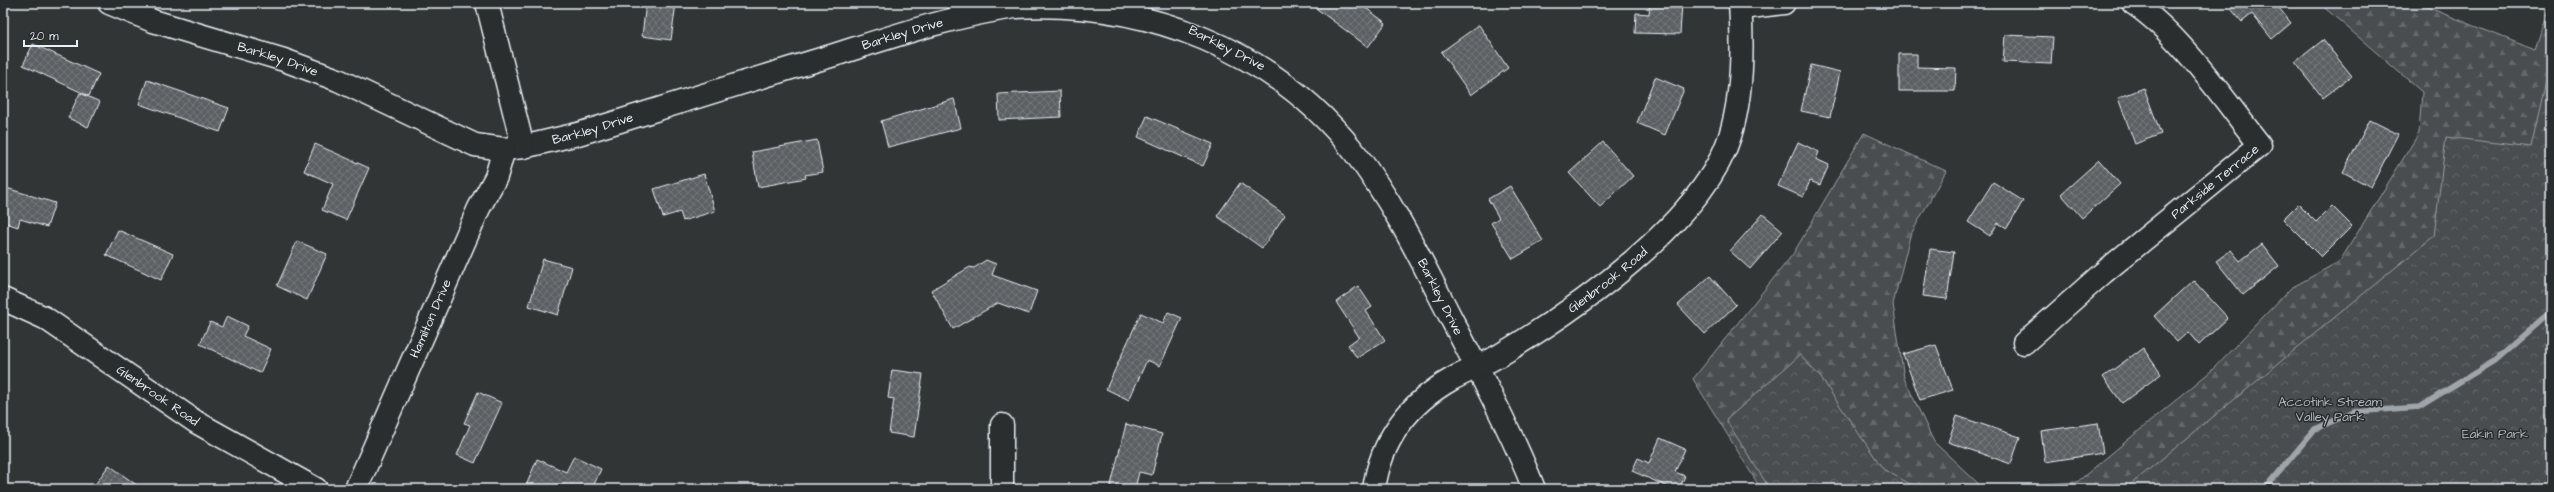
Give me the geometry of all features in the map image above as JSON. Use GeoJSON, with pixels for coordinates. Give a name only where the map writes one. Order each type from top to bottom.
{"type":"FeatureCollection","features":[{"type":"Feature","properties":{"kind":"street","name":"Barkley Drive"},"geometry":{"type":"LineString","coordinates":[[109,3],[153,21],[284,60],[338,80],[475,145],[514,148],[578,134],[904,33],[972,15],[1017,7],[1059,4],[1100,5],[1138,12],[1192,29],[1244,54],[1288,84],[1326,118],[1356,154],[1387,201],[1476,367],[1534,489]]}},
{"type":"Feature","properties":{"kind":"street","name":"Hamilton Drive"},"geometry":{"type":"LineString","coordinates":[[356,489],[476,215],[496,177],[514,148],[487,3]]}},
{"type":"Feature","properties":{"kind":"street"},"geometry":{"type":"LineString","coordinates":[[1740,5],[1784,3]]}},
{"type":"Feature","properties":{"kind":"street","name":"Parkside Terrace"},"geometry":{"type":"LineString","coordinates":[[2024,344],[2103,273],[2260,145],[2194,62],[2160,25],[2133,3]]}},
{"type":"Feature","properties":{"kind":"street","name":"Glenbrook Road"},"geometry":{"type":"LineString","coordinates":[[1374,489],[1377,467],[1386,443],[1403,420],[1435,390],[1504,353],[1593,294],[1686,209],[1701,190],[1725,149],[1734,119],[1742,34],[1740,5]]}},
{"type":"Feature","properties":{"kind":"street","name":"Glenbrook Road"},"geometry":{"type":"LineString","coordinates":[[3,299],[45,318],[196,422],[316,489]]}},
{"type":"Feature","properties":{"kind":"street"},"geometry":{"type":"LineString","coordinates":[[1002,425],[1002,489]]}},
{"type":"Feature","properties":{"kind":"green space"},"geometry":{"type":"Polygon","coordinates":[[[2319,3],[2417,3],[2535,50],[2551,3],[2551,272],[2244,489],[1761,489],[1693,379],[1793,254],[1864,133],[1946,171],[1910,236],[1893,304],[1904,378],[1934,442],[1983,488],[2077,482],[2211,371],[2291,288],[2340,261],[2419,133],[2422,92],[2319,3]]]}},
{"type":"Feature","properties":{"kind":"green space","name":"Accotink Stream Valley Park"},"geometry":{"type":"Polygon","coordinates":[[[2551,59],[2551,489],[2125,489],[2434,236],[2446,137],[2531,147],[2551,59]]]}},
{"type":"Feature","properties":{"kind":"green space"},"geometry":{"type":"Polygon","coordinates":[[[1800,355],[1821,378],[1883,469],[1919,489],[1770,489],[1726,420],[1800,355]]]}},
{"type":"Feature","properties":{"kind":"building"},"geometry":{"type":"Polygon","coordinates":[[[646,3],[676,3],[671,40],[642,36],[646,3]]]}},
{"type":"Feature","properties":{"kind":"building"},"geometry":{"type":"Polygon","coordinates":[[[1309,3],[1359,3],[1386,23],[1368,47],[1309,3]]]}},
{"type":"Feature","properties":{"kind":"building"},"geometry":{"type":"Polygon","coordinates":[[[1650,3],[1682,3],[1680,34],[1635,33],[1636,13],[1649,14],[1650,3]]]}},
{"type":"Feature","properties":{"kind":"building"},"geometry":{"type":"Polygon","coordinates":[[[2239,3],[2275,3],[2291,23],[2272,39],[2252,14],[2242,22],[2231,9],[2239,3]]]}},
{"type":"Feature","properties":{"kind":"building"},"geometry":{"type":"Polygon","coordinates":[[[1479,25],[1508,68],[1471,95],[1441,52],[1479,25]]]}},
{"type":"Feature","properties":{"kind":"building"},"geometry":{"type":"Polygon","coordinates":[[[2005,35],[2053,37],[2051,64],[2003,62],[2005,35]]]}},
{"type":"Feature","properties":{"kind":"building"},"geometry":{"type":"Polygon","coordinates":[[[2323,40],[2352,76],[2323,98],[2295,62],[2323,40]]]}},
{"type":"Feature","properties":{"kind":"building"},"geometry":{"type":"Polygon","coordinates":[[[33,44],[99,74],[89,96],[23,65],[33,44]]]}},
{"type":"Feature","properties":{"kind":"building"},"geometry":{"type":"Polygon","coordinates":[[[1899,54],[1917,54],[1917,67],[1956,68],[1955,91],[1899,91],[1899,54]]]}},
{"type":"Feature","properties":{"kind":"building"},"geometry":{"type":"Polygon","coordinates":[[[1811,65],[1840,72],[1830,117],[1801,111],[1811,65]]]}},
{"type":"Feature","properties":{"kind":"building"},"geometry":{"type":"Polygon","coordinates":[[[1655,77],[1684,89],[1665,135],[1637,123],[1655,77]]]}},
{"type":"Feature","properties":{"kind":"building"},"geometry":{"type":"Polygon","coordinates":[[[147,80],[229,108],[220,132],[139,104],[147,80]]]}},
{"type":"Feature","properties":{"kind":"building"},"geometry":{"type":"Polygon","coordinates":[[[2144,88],[2161,134],[2135,144],[2118,98],[2144,88]]]}},
{"type":"Feature","properties":{"kind":"building"},"geometry":{"type":"Polygon","coordinates":[[[1060,91],[1061,117],[999,120],[998,94],[1060,91]]]}},
{"type":"Feature","properties":{"kind":"building"},"geometry":{"type":"Polygon","coordinates":[[[80,93],[100,102],[88,127],[68,118],[80,93]]]}},
{"type":"Feature","properties":{"kind":"building"},"geometry":{"type":"Polygon","coordinates":[[[954,99],[961,128],[888,147],[881,121],[954,99]]]}},
{"type":"Feature","properties":{"kind":"building"},"geometry":{"type":"Polygon","coordinates":[[[1147,116],[1213,144],[1203,166],[1138,137],[1147,116]]]}},
{"type":"Feature","properties":{"kind":"building"},"geometry":{"type":"Polygon","coordinates":[[[2370,120],[2398,134],[2371,187],[2343,172],[2370,120]]]}},
{"type":"Feature","properties":{"kind":"building"},"geometry":{"type":"Polygon","coordinates":[[[817,140],[823,172],[805,175],[806,178],[758,187],[752,152],[817,140]]]}},
{"type":"Feature","properties":{"kind":"building"},"geometry":{"type":"Polygon","coordinates":[[[1603,142],[1633,176],[1600,207],[1569,173],[1603,142]]]}},
{"type":"Feature","properties":{"kind":"building"},"geometry":{"type":"Polygon","coordinates":[[[1798,142],[1819,152],[1816,159],[1829,165],[1820,185],[1810,181],[1803,197],[1778,186],[1798,142]]]}},
{"type":"Feature","properties":{"kind":"building"},"geometry":{"type":"Polygon","coordinates":[[[315,144],[369,168],[346,220],[322,210],[333,184],[304,171],[315,144]]]}},
{"type":"Feature","properties":{"kind":"building"},"geometry":{"type":"Polygon","coordinates":[[[2099,160],[2120,184],[2082,218],[2061,194],[2099,160]]]}},
{"type":"Feature","properties":{"kind":"building"},"geometry":{"type":"Polygon","coordinates":[[[704,174],[715,211],[683,221],[680,212],[663,217],[654,189],[704,174]]]}},
{"type":"Feature","properties":{"kind":"building"},"geometry":{"type":"Polygon","coordinates":[[[1993,182],[2023,201],[2007,228],[1998,223],[1990,236],[1968,222],[1993,182]]]}},
{"type":"Feature","properties":{"kind":"building"},"geometry":{"type":"Polygon","coordinates":[[[1240,183],[1285,215],[1262,248],[1217,216],[1240,183]]]}},
{"type":"Feature","properties":{"kind":"building"},"geometry":{"type":"Polygon","coordinates":[[[1510,186],[1543,241],[1513,259],[1491,223],[1499,218],[1488,199],[1510,186]]]}},
{"type":"Feature","properties":{"kind":"building"},"geometry":{"type":"Polygon","coordinates":[[[3,187],[55,203],[47,227],[20,219],[18,227],[3,222],[3,187]]]}},
{"type":"Feature","properties":{"kind":"building"},"geometry":{"type":"Polygon","coordinates":[[[2298,204],[2316,222],[2332,206],[2352,226],[2321,257],[2283,219],[2298,204]]]}},
{"type":"Feature","properties":{"kind":"building"},"geometry":{"type":"Polygon","coordinates":[[[1763,214],[1783,231],[1750,269],[1730,251],[1763,214]]]}},
{"type":"Feature","properties":{"kind":"building"},"geometry":{"type":"Polygon","coordinates":[[[118,230],[173,254],[161,280],[106,255],[118,230]]]}},
{"type":"Feature","properties":{"kind":"building"},"geometry":{"type":"Polygon","coordinates":[[[297,241],[327,254],[307,300],[277,286],[297,241]]]}},
{"type":"Feature","properties":{"kind":"building"},"geometry":{"type":"Polygon","coordinates":[[[2262,244],[2279,266],[2243,295],[2216,261],[2231,250],[2240,261],[2262,244]]]}},
{"type":"Feature","properties":{"kind":"building"},"geometry":{"type":"Polygon","coordinates":[[[1930,249],[1954,252],[1947,299],[1923,296],[1930,249]]]}},
{"type":"Feature","properties":{"kind":"building"},"geometry":{"type":"Polygon","coordinates":[[[543,259],[572,267],[558,315],[529,306],[543,259]]]}},
{"type":"Feature","properties":{"kind":"building"},"geometry":{"type":"Polygon","coordinates":[[[986,260],[996,264],[992,275],[1037,291],[1029,314],[998,303],[953,329],[931,290],[970,267],[974,268],[986,260]]]}},
{"type":"Feature","properties":{"kind":"building"},"geometry":{"type":"Polygon","coordinates":[[[1710,276],[1736,305],[1705,334],[1678,305],[1710,276]]]}},
{"type":"Feature","properties":{"kind":"building"},"geometry":{"type":"Polygon","coordinates":[[[2193,280],[2228,318],[2199,345],[2188,332],[2177,342],[2154,316],[2193,280]]]}},
{"type":"Feature","properties":{"kind":"building"},"geometry":{"type":"Polygon","coordinates":[[[1358,286],[1372,307],[1366,311],[1385,340],[1357,358],[1348,345],[1359,337],[1336,302],[1358,286]]]}},
{"type":"Feature","properties":{"kind":"building"},"geometry":{"type":"Polygon","coordinates":[[[1168,312],[1182,318],[1160,366],[1147,360],[1129,400],[1106,389],[1141,313],[1163,323],[1168,312]]]}},
{"type":"Feature","properties":{"kind":"building"},"geometry":{"type":"Polygon","coordinates":[[[227,316],[248,326],[243,336],[271,349],[260,373],[200,344],[210,322],[222,327],[227,316]]]}},
{"type":"Feature","properties":{"kind":"building"},"geometry":{"type":"Polygon","coordinates":[[[1936,345],[1953,390],[1920,400],[1903,354],[1936,345]]]}},
{"type":"Feature","properties":{"kind":"building"},"geometry":{"type":"Polygon","coordinates":[[[2143,348],[2161,374],[2122,403],[2103,377],[2143,348]]]}},
{"type":"Feature","properties":{"kind":"building"},"geometry":{"type":"Polygon","coordinates":[[[892,370],[923,374],[914,437],[889,433],[894,399],[888,398],[892,370]]]}},
{"type":"Feature","properties":{"kind":"building"},"geometry":{"type":"Polygon","coordinates":[[[478,392],[502,403],[475,463],[457,455],[470,425],[464,423],[478,392]]]}},
{"type":"Feature","properties":{"kind":"building"},"geometry":{"type":"Polygon","coordinates":[[[1957,416],[2020,437],[2011,464],[1948,442],[1957,416]]]}},
{"type":"Feature","properties":{"kind":"building"},"geometry":{"type":"Polygon","coordinates":[[[2098,423],[2103,453],[2045,462],[2041,431],[2098,423]]]}},
{"type":"Feature","properties":{"kind":"building"},"geometry":{"type":"Polygon","coordinates":[[[1126,424],[1162,434],[1152,475],[1139,472],[1135,489],[1110,489],[1126,424]]]}},
{"type":"Feature","properties":{"kind":"building"},"geometry":{"type":"Polygon","coordinates":[[[1660,438],[1685,449],[1675,472],[1685,476],[1679,489],[1673,489],[1632,471],[1638,458],[1649,463],[1660,438]]]}},
{"type":"Feature","properties":{"kind":"building"},"geometry":{"type":"Polygon","coordinates":[[[574,456],[601,469],[592,489],[533,489],[526,486],[537,459],[566,472],[574,456]]]}},
{"type":"Feature","properties":{"kind":"building"},"geometry":{"type":"Polygon","coordinates":[[[109,465],[142,489],[92,489],[109,465]]]}},
{"type":"Feature","properties":{"kind":"waterway"},"geometry":{"type":"LineString","coordinates":[[2265,489],[2315,429],[2354,412],[2419,407],[2494,361],[2551,311]]}},
{"type":"Feature","properties":{"kind":"park label","name":"Eakin Park"},"geometry":{"type":"Point","coordinates":[2495,434]}}]}
